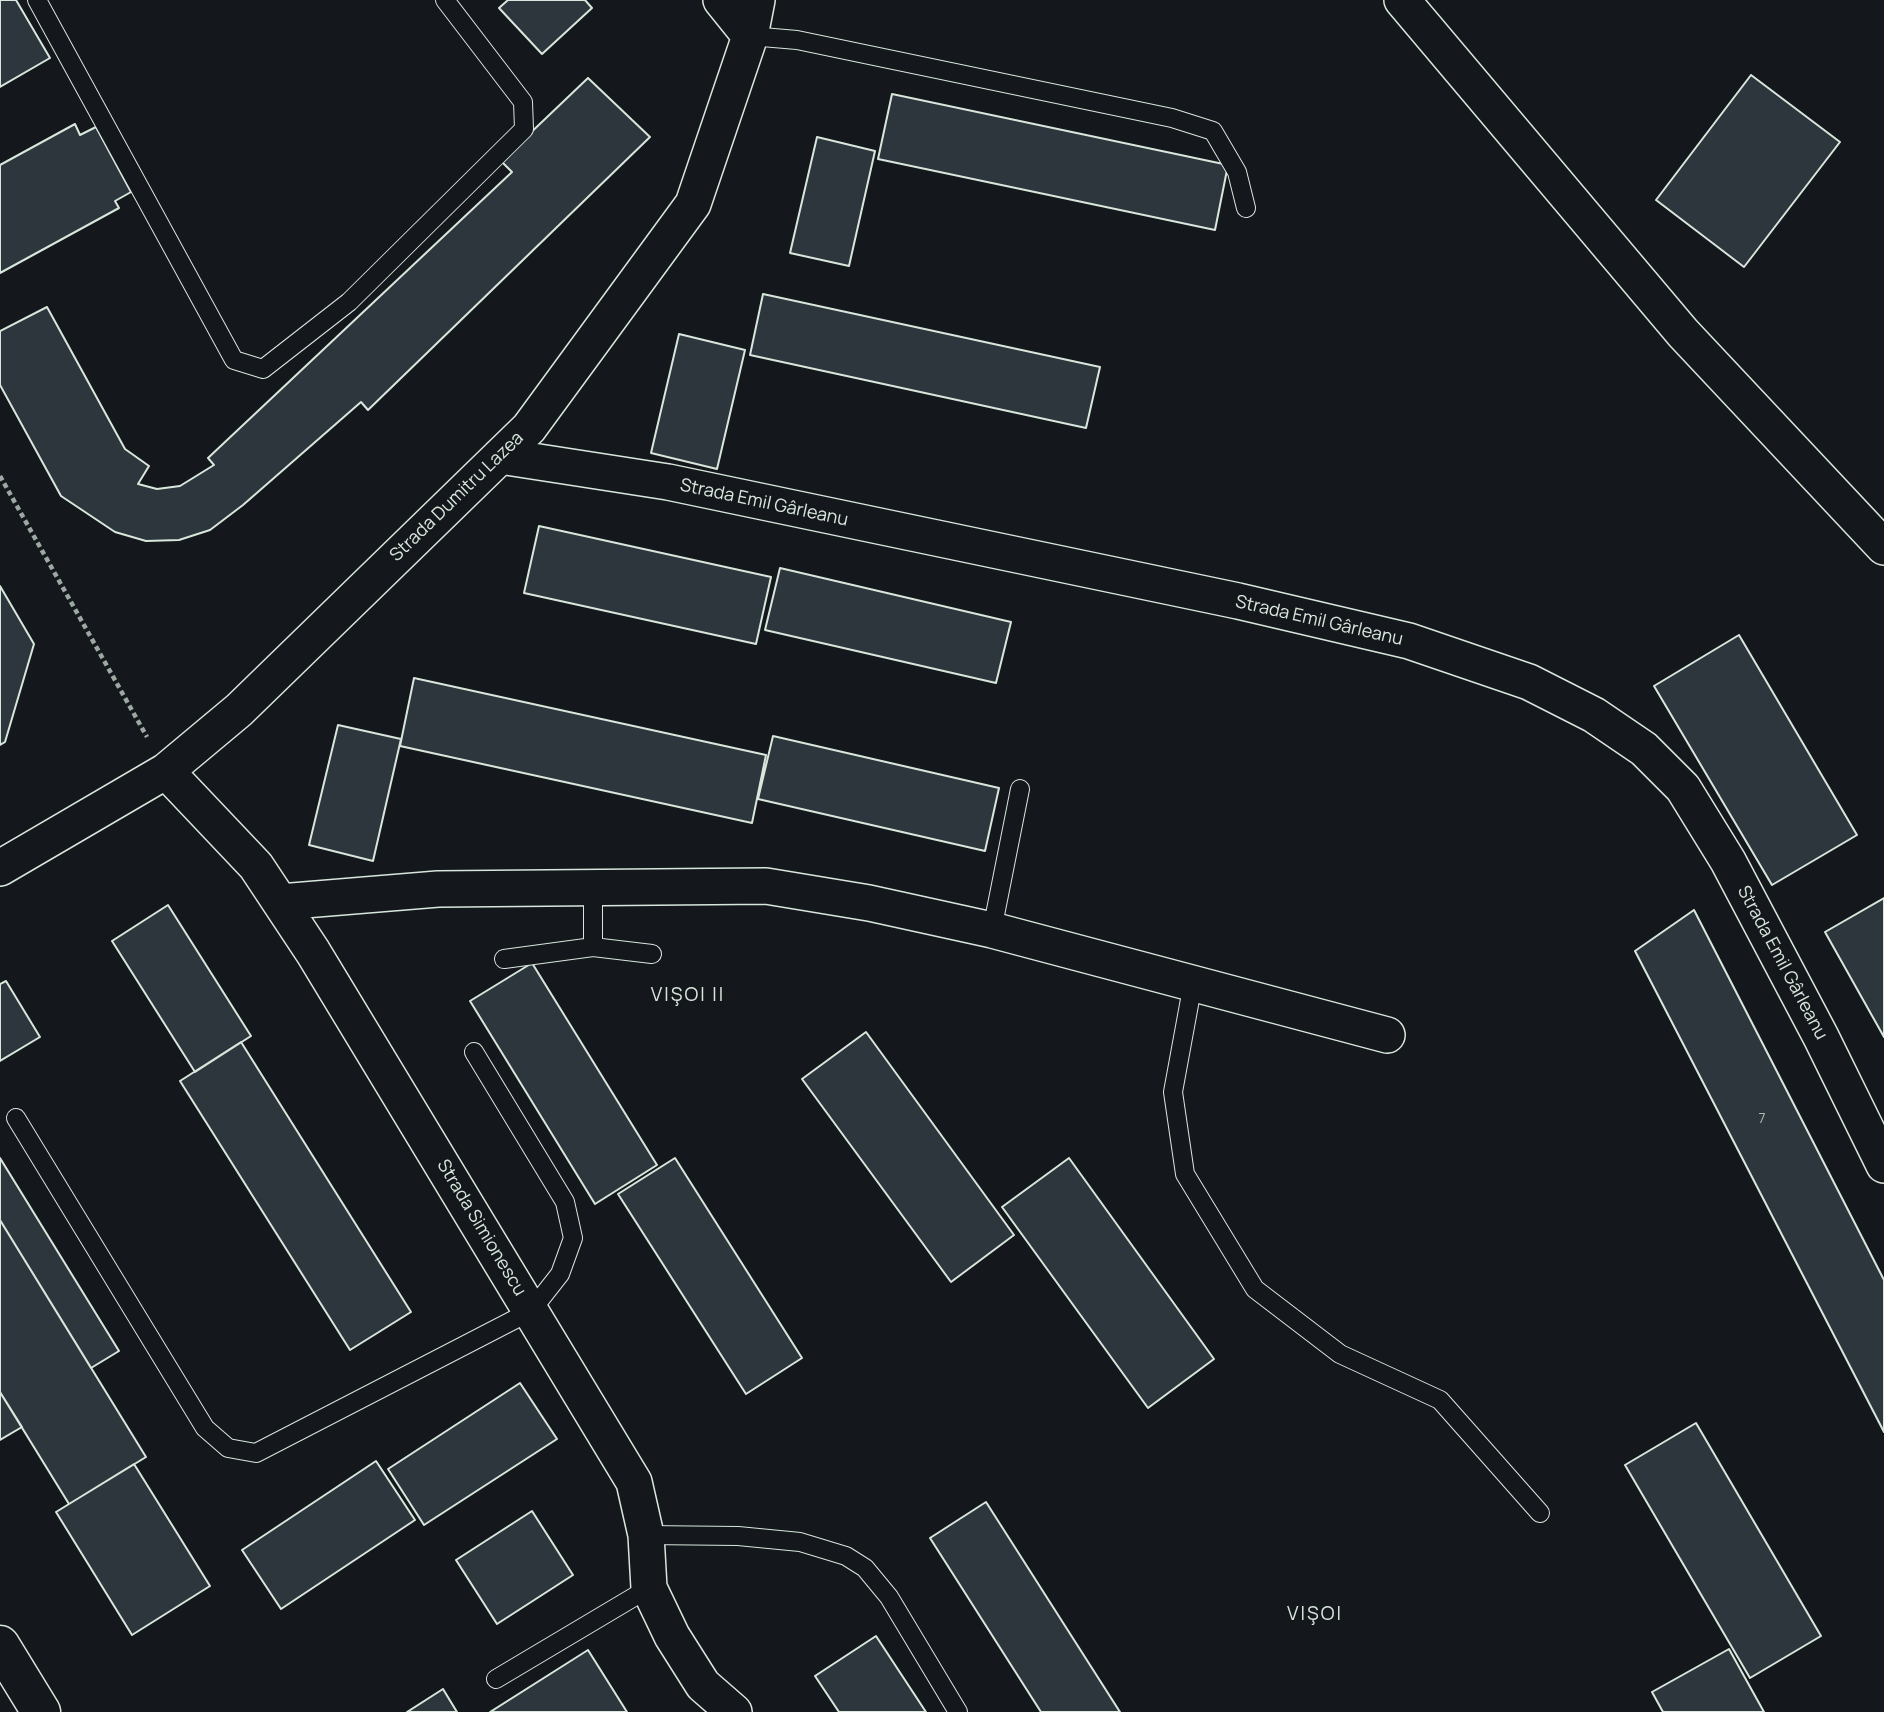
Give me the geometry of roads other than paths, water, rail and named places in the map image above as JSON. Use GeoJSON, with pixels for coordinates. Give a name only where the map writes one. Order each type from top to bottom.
{"type":"FeatureCollection","features":[{"type":"Feature","properties":{"kind":"highway"},"geometry":{"type":"LineString","coordinates":[[0,1645],[41,1712]]}},
{"type":"Feature","properties":{"kind":"street"},"geometry":{"type":"LineString","coordinates":[[721,0],[750,36]]}},
{"type":"Feature","properties":{"kind":"street","name":"Strada Dumitru Lazea"},"geometry":{"type":"LineString","coordinates":[[0,868],[166,771],[239,710],[529,428],[693,204],[750,36],[757,0]]}},
{"type":"Feature","properties":{"kind":"street"},"geometry":{"type":"LineString","coordinates":[[1402,0],[1683,333],[1884,547]]}},
{"type":"Feature","properties":{"kind":"street","name":"Strada Emil Gârleanu"},"geometry":{"type":"LineString","coordinates":[[500,456],[668,482],[1264,607],[1409,641],[1529,682],[1584,709],[1644,750],[1683,788],[1734,873],[1821,1037],[1884,1165]]}},
{"type":"Feature","properties":{"kind":"street","name":"Strada Simionescu"},"geometry":{"type":"LineString","coordinates":[[166,771],[256,866],[531,1311],[634,1482],[646,1535],[649,1588],[673,1636],[703,1685],[734,1712]]}},
{"type":"Feature","properties":{"kind":"street"},"geometry":{"type":"LineString","coordinates":[[280,902],[438,889],[766,886],[869,902],[992,930],[1387,1035]]}},
{"type":"Feature","properties":{"kind":"lane"},"geometry":{"type":"LineString","coordinates":[[37,0],[234,360],[263,369],[349,302],[524,129],[523,102],[445,0]]}},
{"type":"Feature","properties":{"kind":"lane"},"geometry":{"type":"LineString","coordinates":[[750,36],[797,40],[1172,118],[1213,131],[1237,172],[1246,208]]}},
{"type":"Feature","properties":{"kind":"lane"},"geometry":{"type":"LineString","coordinates":[[992,930],[1020,789]]}},
{"type":"Feature","properties":{"kind":"lane"},"geometry":{"type":"LineString","coordinates":[[593,886],[593,947]]}},
{"type":"Feature","properties":{"kind":"lane"},"geometry":{"type":"LineString","coordinates":[[504,960],[593,947],[652,954]]}},
{"type":"Feature","properties":{"kind":"lane"},"geometry":{"type":"LineString","coordinates":[[1193,983],[1173,1092],[1185,1174],[1255,1289],[1340,1354],[1440,1400],[1540,1513]]}},
{"type":"Feature","properties":{"kind":"lane"},"geometry":{"type":"LineString","coordinates":[[16,1118],[205,1428],[228,1448],[256,1453],[531,1311],[559,1274],[573,1238],[565,1202],[474,1052]]}},
{"type":"Feature","properties":{"kind":"lane"},"geometry":{"type":"LineString","coordinates":[[646,1535],[738,1536],[800,1542],[846,1556],[865,1568],[890,1597],[958,1712]]}},
{"type":"Feature","properties":{"kind":"lane"},"geometry":{"type":"LineString","coordinates":[[496,1679],[649,1588]]}},
{"type":"Feature","properties":{"kind":"district","name":"VIŞOI II"},"geometry":{"type":"Point","coordinates":[688,996]}},
{"type":"Feature","properties":{"kind":"district","name":"VIŞOI"},"geometry":{"type":"Point","coordinates":[1315,1615]}}]}
